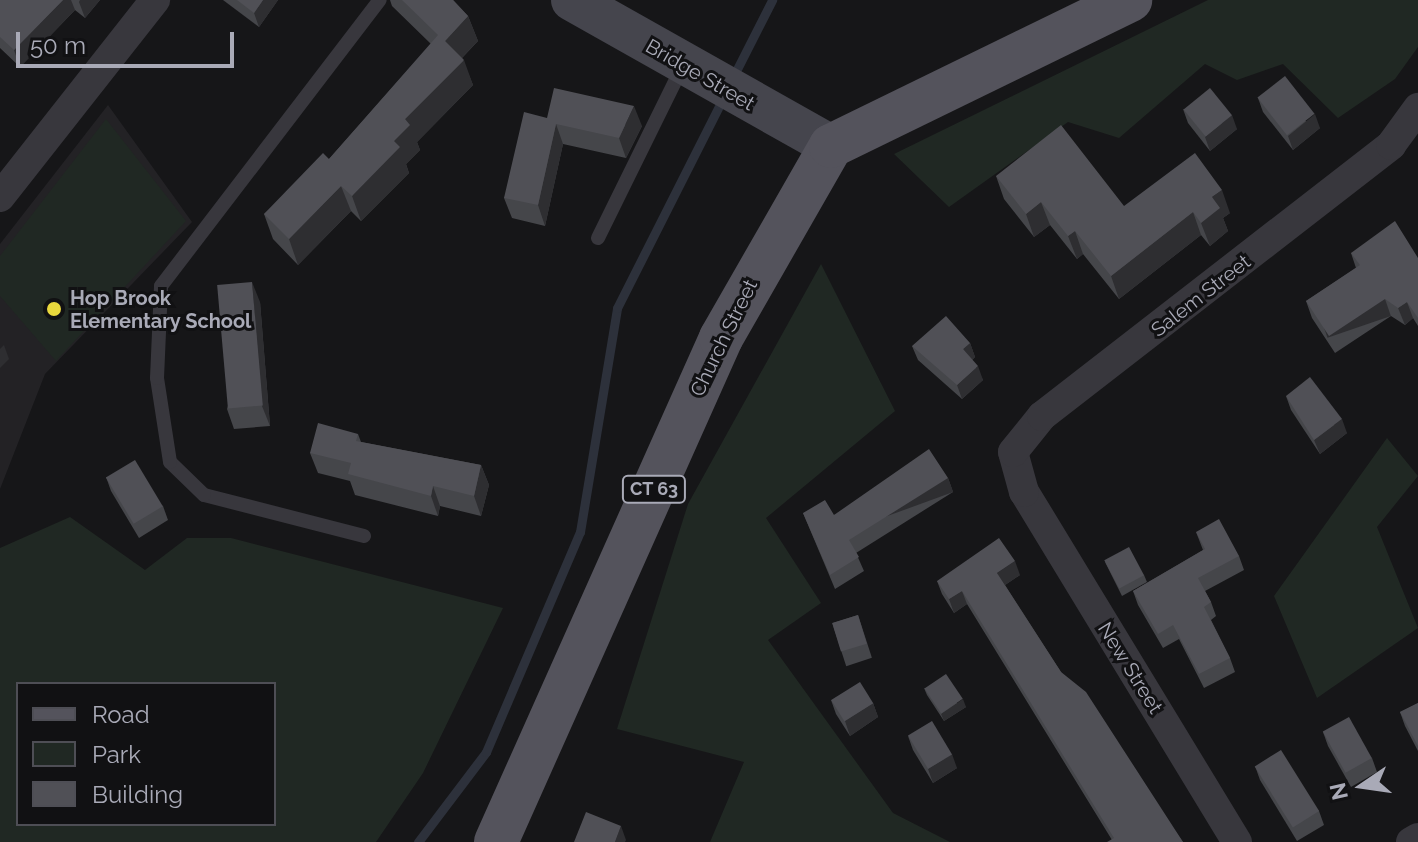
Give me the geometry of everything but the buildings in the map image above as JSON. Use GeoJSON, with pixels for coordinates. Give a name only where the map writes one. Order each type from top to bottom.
{"type":"FeatureCollection","features":[{"type":"Feature","properties":{"kind":"main road","name":"Bridge Street"},"geometry":{"type":"LineString","coordinates":[[572,0],[757,109],[831,146]]}},
{"type":"Feature","properties":{"kind":"main road"},"geometry":{"type":"LineString","coordinates":[[831,146],[1130,0]]}},
{"type":"Feature","properties":{"kind":"main road","name":"Church Street"},"geometry":{"type":"LineString","coordinates":[[496,842],[721,338],[831,146]]}},
{"type":"Feature","properties":{"kind":"street"},"geometry":{"type":"LineString","coordinates":[[0,197],[155,0]]}},
{"type":"Feature","properties":{"kind":"street","name":"Salem Street"},"geometry":{"type":"LineString","coordinates":[[1024,492],[1013,452],[1023,433],[1405,145],[1418,108]]}},
{"type":"Feature","properties":{"kind":"street","name":"New Street"},"geometry":{"type":"LineString","coordinates":[[1024,492],[1237,842]]}},
{"type":"Feature","properties":{"kind":"street"},"geometry":{"type":"LineString","coordinates":[[1411,842],[1418,838]]}},
{"type":"Feature","properties":{"kind":"lane"},"geometry":{"type":"LineString","coordinates":[[364,536],[204,495],[170,462],[157,378],[161,286],[380,0]]}},
{"type":"Feature","properties":{"kind":"lane"},"geometry":{"type":"LineString","coordinates":[[598,238],[693,71]]}},
{"type":"Feature","properties":{"kind":"shaded area","name":"Hop Brook Elementary School"},"geometry":{"type":"Polygon","coordinates":[[[108,105],[192,222],[45,374],[0,489],[0,244],[108,105]]]}},
{"type":"Feature","properties":{"kind":"green space"},"geometry":{"type":"Polygon","coordinates":[[[1208,0],[1418,0],[1418,47],[1395,79],[1338,118],[1283,64],[1237,80],[1205,64],[1119,138],[1068,122],[949,207],[894,154],[1208,0]]]}},
{"type":"Feature","properties":{"kind":"green space","name":"Hop Brook Elementary School"},"geometry":{"type":"Polygon","coordinates":[[[106,119],[186,221],[56,361],[0,296],[0,256],[106,119]]]}},
{"type":"Feature","properties":{"kind":"green space"},"geometry":{"type":"Polygon","coordinates":[[[821,264],[895,411],[766,518],[821,603],[768,640],[893,813],[950,842],[710,842],[744,762],[617,729],[688,504],[821,264]]]}},
{"type":"Feature","properties":{"kind":"green space"},"geometry":{"type":"Polygon","coordinates":[[[1387,438],[1418,476],[1377,527],[1418,628],[1317,698],[1274,596],[1387,438]]]}},
{"type":"Feature","properties":{"kind":"green space"},"geometry":{"type":"Polygon","coordinates":[[[70,517],[145,570],[187,538],[231,538],[503,608],[423,773],[376,842],[0,842],[0,548],[70,517]]]}},
{"type":"Feature","properties":{"kind":"waterway"},"geometry":{"type":"LineString","coordinates":[[732,79],[772,0]]}},
{"type":"Feature","properties":{"kind":"waterway"},"geometry":{"type":"LineString","coordinates":[[418,842],[486,752],[580,532],[617,308],[724,96]]}},
{"type":"Feature","properties":{"kind":"place","name":"Hop Brook Elementary School"},"geometry":{"type":"Point","coordinates":[54,309]}}]}
